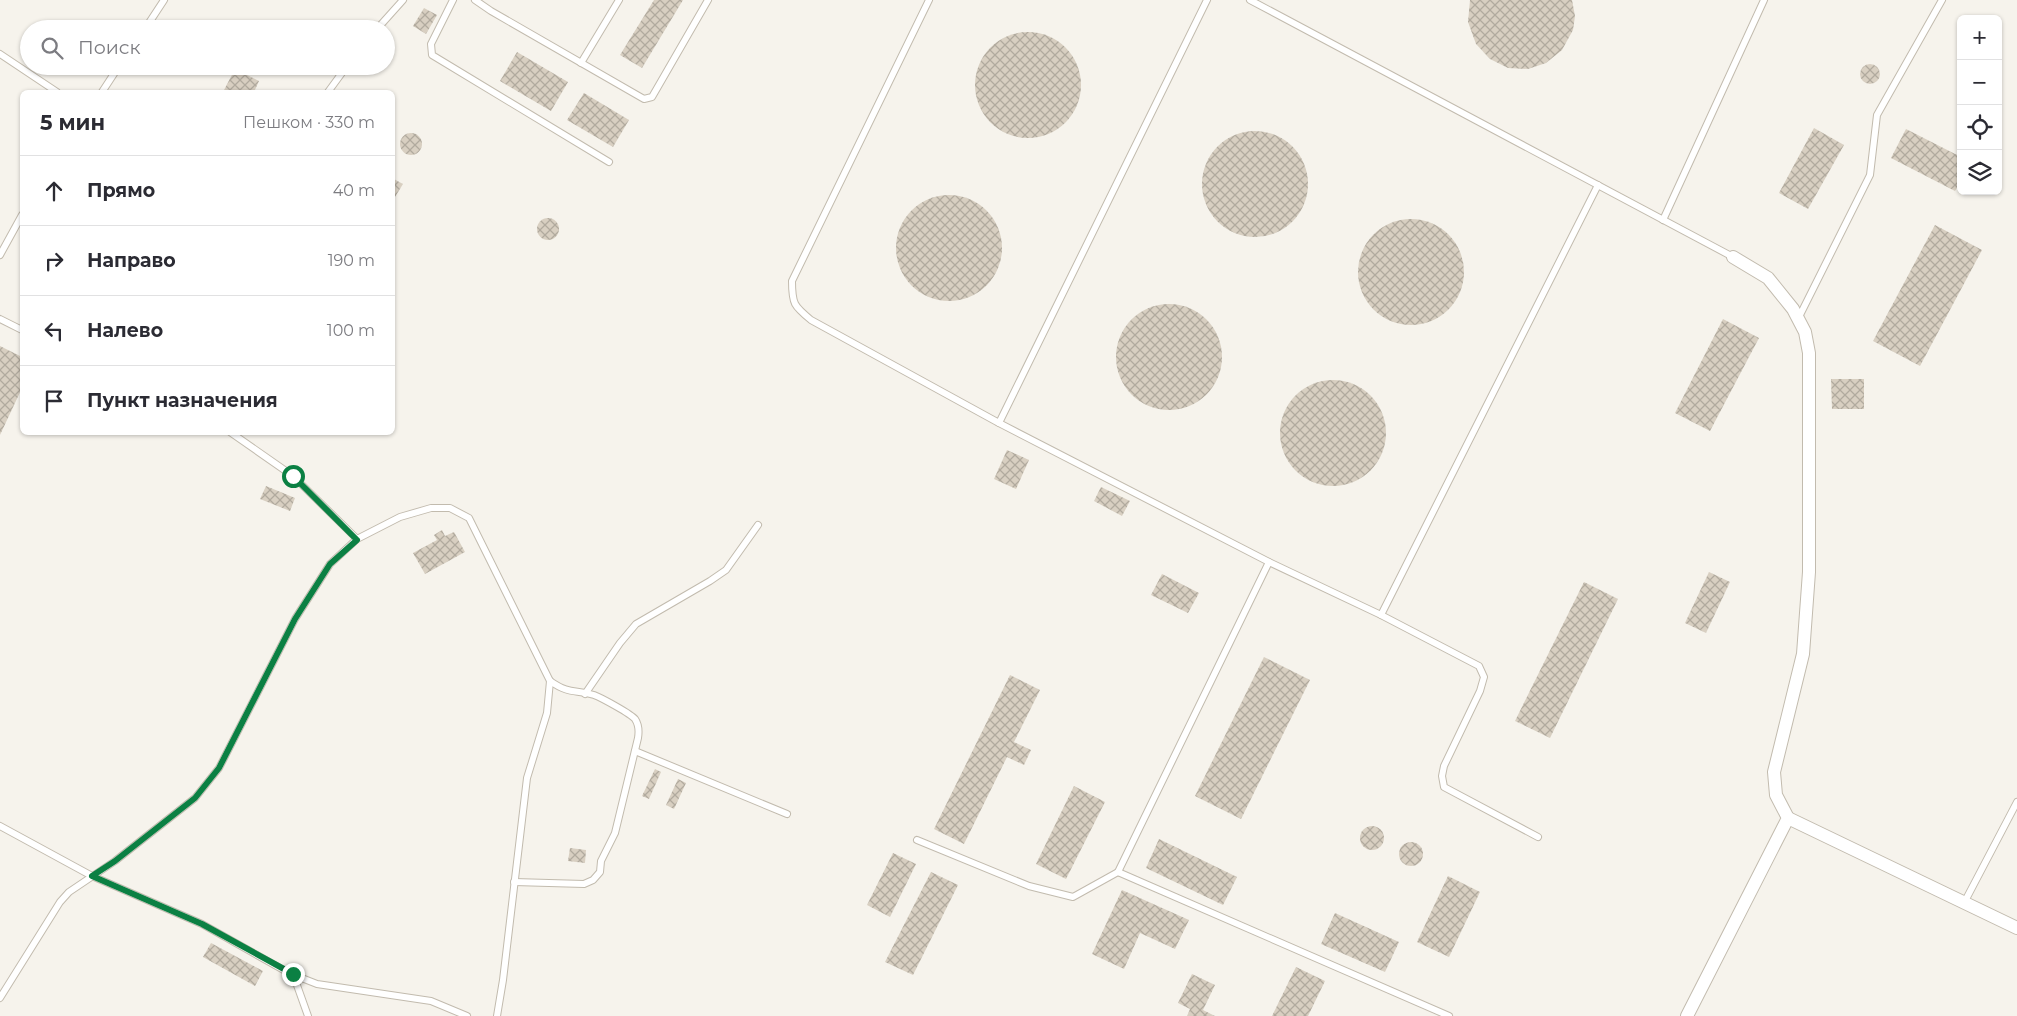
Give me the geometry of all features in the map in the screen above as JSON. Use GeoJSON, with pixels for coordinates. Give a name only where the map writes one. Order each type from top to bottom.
{"type":"FeatureCollection","features":[{"type":"Feature","properties":{"kind":"street"},"geometry":{"type":"LineString","coordinates":[[1733,257],[1768,278],[1793,309],[1805,332],[1809,353],[1809,572],[1803,654],[1774,772],[1776,795],[1788,818],[2017,928]]}},
{"type":"Feature","properties":{"kind":"street"},"geometry":{"type":"LineString","coordinates":[[1687,1016],[1788,818]]}},
{"type":"Feature","properties":{"kind":"lane"},"geometry":{"type":"LineString","coordinates":[[151,20],[164,0]]}},
{"type":"Feature","properties":{"kind":"lane"},"geometry":{"type":"LineString","coordinates":[[386,20],[403,0]]}},
{"type":"Feature","properties":{"kind":"lane"},"geometry":{"type":"LineString","coordinates":[[453,0],[431,44],[432,55],[609,162]]}},
{"type":"Feature","properties":{"kind":"lane"},"geometry":{"type":"LineString","coordinates":[[475,0],[644,99],[652,97],[708,0]]}},
{"type":"Feature","properties":{"kind":"lane"},"geometry":{"type":"LineString","coordinates":[[581,63],[619,0]]}},
{"type":"Feature","properties":{"kind":"lane"},"geometry":{"type":"LineString","coordinates":[[930,0],[792,282],[792,298],[799,310],[811,320],[999,423],[1268,562],[1381,616],[1479,666],[1484,677],[1480,690],[1444,766],[1442,776],[1444,787],[1538,837]]}},
{"type":"Feature","properties":{"kind":"lane"},"geometry":{"type":"LineString","coordinates":[[999,423],[1207,0]]}},
{"type":"Feature","properties":{"kind":"lane"},"geometry":{"type":"LineString","coordinates":[[1250,0],[1733,257]]}},
{"type":"Feature","properties":{"kind":"lane"},"geometry":{"type":"LineString","coordinates":[[1663,220],[1764,0]]}},
{"type":"Feature","properties":{"kind":"lane"},"geometry":{"type":"LineString","coordinates":[[1798,319],[1870,175],[1877,115],[1942,0]]}},
{"type":"Feature","properties":{"kind":"lane"},"geometry":{"type":"LineString","coordinates":[[0,54],[20,67]]}},
{"type":"Feature","properties":{"kind":"lane"},"geometry":{"type":"LineString","coordinates":[[32,75],[54,90]]}},
{"type":"Feature","properties":{"kind":"lane"},"geometry":{"type":"LineString","coordinates":[[103,90],[114,75]]}},
{"type":"Feature","properties":{"kind":"lane"},"geometry":{"type":"LineString","coordinates":[[329,90],[340,75]]}},
{"type":"Feature","properties":{"kind":"lane"},"geometry":{"type":"LineString","coordinates":[[1381,616],[1598,186]]}},
{"type":"Feature","properties":{"kind":"lane"},"geometry":{"type":"LineString","coordinates":[[0,255],[20,218]]}},
{"type":"Feature","properties":{"kind":"lane"},"geometry":{"type":"LineString","coordinates":[[0,319],[20,329]]}},
{"type":"Feature","properties":{"kind":"lane"},"geometry":{"type":"LineString","coordinates":[[234,435],[293,476],[357,540]]}},
{"type":"Feature","properties":{"kind":"lane"},"geometry":{"type":"LineString","coordinates":[[0,998],[60,902],[69,892],[115,861],[195,798],[219,768],[295,619],[330,564],[357,540],[400,517],[431,508],[450,508],[468,518],[550,682],[547,713],[527,778],[497,1016]]}},
{"type":"Feature","properties":{"kind":"lane"},"geometry":{"type":"LineString","coordinates":[[585,694],[620,642],[636,624],[726,570],[758,525]]}},
{"type":"Feature","properties":{"kind":"lane"},"geometry":{"type":"LineString","coordinates":[[917,840],[1029,886],[1073,897],[1118,872],[1268,562]]}},
{"type":"Feature","properties":{"kind":"lane"},"geometry":{"type":"LineString","coordinates":[[514,882],[584,884],[593,880],[600,872],[601,861],[616,833],[635,751],[639,728],[635,718],[596,696],[572,693],[550,682]]}},
{"type":"Feature","properties":{"kind":"lane"},"geometry":{"type":"LineString","coordinates":[[635,751],[787,814]]}},
{"type":"Feature","properties":{"kind":"lane"},"geometry":{"type":"LineString","coordinates":[[1964,902],[2017,802]]}},
{"type":"Feature","properties":{"kind":"lane"},"geometry":{"type":"LineString","coordinates":[[0,826],[92,876],[202,924],[293,974],[317,984],[431,1001],[467,1016]]}},
{"type":"Feature","properties":{"kind":"lane"},"geometry":{"type":"LineString","coordinates":[[1118,872],[1449,1016]]}},
{"type":"Feature","properties":{"kind":"lane"},"geometry":{"type":"LineString","coordinates":[[293,974],[308,1016]]}},
{"type":"Feature","properties":{"kind":"building"},"geometry":{"type":"Polygon","coordinates":[[[654,0],[683,0],[642,68],[620,55],[654,0]]]}},
{"type":"Feature","properties":{"kind":"building"},"geometry":{"type":"Polygon","coordinates":[[[1470,0],[1572,0],[1575,16],[1573,30],[1562,50],[1546,63],[1528,69],[1508,68],[1490,59],[1476,44],[1468,22],[1470,0]]]}},
{"type":"Feature","properties":{"kind":"building"},"geometry":{"type":"Polygon","coordinates":[[[424,8],[437,15],[426,34],[413,26],[424,8]]]}},
{"type":"Feature","properties":{"kind":"building"},"geometry":{"type":"Polygon","coordinates":[[[1028,32],[1048,36],[1066,47],[1077,65],[1081,85],[1077,105],[1066,123],[1048,134],[1028,138],[1008,134],[990,123],[979,105],[975,85],[979,65],[990,47],[1008,36],[1028,32]]]}},
{"type":"Feature","properties":{"kind":"building"},"geometry":{"type":"Polygon","coordinates":[[[517,52],[568,82],[551,111],[500,81],[517,52]]]}},
{"type":"Feature","properties":{"kind":"building"},"geometry":{"type":"Polygon","coordinates":[[[1866,64],[1874,64],[1880,70],[1880,78],[1874,84],[1866,84],[1860,78],[1860,70],[1866,64]]]}},
{"type":"Feature","properties":{"kind":"building"},"geometry":{"type":"Polygon","coordinates":[[[232,75],[247,75],[259,81],[255,90],[224,90],[232,75]]]}},
{"type":"Feature","properties":{"kind":"building"},"geometry":{"type":"Polygon","coordinates":[[[584,93],[629,120],[613,147],[567,120],[584,93]]]}},
{"type":"Feature","properties":{"kind":"building"},"geometry":{"type":"Polygon","coordinates":[[[1814,128],[1844,145],[1808,209],[1779,193],[1814,128]]]}},
{"type":"Feature","properties":{"kind":"building"},"geometry":{"type":"Polygon","coordinates":[[[1906,129],[1957,155],[1957,188],[1955,191],[1891,158],[1906,129]]]}},
{"type":"Feature","properties":{"kind":"building"},"geometry":{"type":"Polygon","coordinates":[[[1255,131],[1275,135],[1293,146],[1304,164],[1308,184],[1304,204],[1293,222],[1275,233],[1255,237],[1235,233],[1217,222],[1206,204],[1202,184],[1206,164],[1217,146],[1235,135],[1255,131]]]}},
{"type":"Feature","properties":{"kind":"building"},"geometry":{"type":"Polygon","coordinates":[[[407,133],[415,133],[422,140],[422,148],[415,155],[407,155],[400,148],[400,140],[407,133]]]}},
{"type":"Feature","properties":{"kind":"building"},"geometry":{"type":"Polygon","coordinates":[[[395,180],[403,184],[395,197],[395,180]]]}},
{"type":"Feature","properties":{"kind":"building"},"geometry":{"type":"Polygon","coordinates":[[[949,195],[969,199],[987,210],[998,228],[1002,248],[998,268],[987,286],[969,297],[949,301],[929,297],[911,286],[900,268],[896,248],[900,228],[911,210],[929,199],[949,195]]]}},
{"type":"Feature","properties":{"kind":"building"},"geometry":{"type":"Polygon","coordinates":[[[544,218],[552,218],[559,225],[559,233],[552,240],[544,240],[537,233],[537,225],[544,218]]]}},
{"type":"Feature","properties":{"kind":"building"},"geometry":{"type":"Polygon","coordinates":[[[1411,219],[1431,223],[1449,234],[1460,252],[1464,272],[1460,292],[1449,310],[1431,321],[1411,325],[1391,321],[1373,310],[1362,292],[1358,272],[1362,252],[1373,234],[1391,223],[1411,219]]]}},
{"type":"Feature","properties":{"kind":"building"},"geometry":{"type":"Polygon","coordinates":[[[1935,225],[1982,250],[1920,366],[1873,341],[1935,225]]]}},
{"type":"Feature","properties":{"kind":"building"},"geometry":{"type":"Polygon","coordinates":[[[1169,304],[1189,308],[1207,319],[1218,337],[1222,357],[1218,377],[1207,395],[1189,406],[1169,410],[1149,406],[1131,395],[1120,377],[1116,357],[1120,337],[1131,319],[1149,308],[1169,304]]]}},
{"type":"Feature","properties":{"kind":"building"},"geometry":{"type":"Polygon","coordinates":[[[1723,319],[1759,338],[1710,431],[1675,413],[1723,319]]]}},
{"type":"Feature","properties":{"kind":"building"},"geometry":{"type":"Polygon","coordinates":[[[0,346],[20,356],[20,392],[0,435],[0,346]]]}},
{"type":"Feature","properties":{"kind":"building"},"geometry":{"type":"Polygon","coordinates":[[[1831,379],[1864,379],[1864,409],[1832,409],[1831,379]]]}},
{"type":"Feature","properties":{"kind":"building"},"geometry":{"type":"Polygon","coordinates":[[[1333,380],[1353,384],[1371,395],[1382,413],[1386,433],[1382,453],[1371,471],[1353,482],[1333,486],[1313,482],[1295,471],[1284,453],[1280,433],[1284,413],[1295,395],[1313,384],[1333,380]]]}},
{"type":"Feature","properties":{"kind":"building"},"geometry":{"type":"Polygon","coordinates":[[[1007,450],[1029,460],[1016,489],[994,479],[1007,450]]]}},
{"type":"Feature","properties":{"kind":"building"},"geometry":{"type":"Polygon","coordinates":[[[266,486],[295,498],[290,511],[260,499],[266,486]]]}},
{"type":"Feature","properties":{"kind":"building"},"geometry":{"type":"Polygon","coordinates":[[[1101,487],[1130,501],[1122,516],[1094,501],[1101,487]]]}},
{"type":"Feature","properties":{"kind":"building"},"geometry":{"type":"Polygon","coordinates":[[[442,530],[445,536],[454,532],[465,552],[425,574],[413,553],[437,540],[434,535],[442,530]]]}},
{"type":"Feature","properties":{"kind":"building"},"geometry":{"type":"Polygon","coordinates":[[[1709,572],[1730,582],[1706,633],[1685,623],[1709,572]]]}},
{"type":"Feature","properties":{"kind":"building"},"geometry":{"type":"Polygon","coordinates":[[[1162,574],[1199,593],[1188,613],[1151,595],[1162,574]]]}},
{"type":"Feature","properties":{"kind":"building"},"geometry":{"type":"Polygon","coordinates":[[[1584,582],[1618,599],[1550,738],[1515,721],[1584,582]]]}},
{"type":"Feature","properties":{"kind":"building"},"geometry":{"type":"Polygon","coordinates":[[[1264,657],[1310,680],[1241,819],[1195,796],[1264,657]]]}},
{"type":"Feature","properties":{"kind":"building"},"geometry":{"type":"Polygon","coordinates":[[[1010,675],[1040,690],[1014,742],[1031,750],[1024,765],[1007,757],[964,844],[934,829],[1010,675]]]}},
{"type":"Feature","properties":{"kind":"building"},"geometry":{"type":"Polygon","coordinates":[[[655,769],[661,772],[649,799],[642,796],[655,769]]]}},
{"type":"Feature","properties":{"kind":"building"},"geometry":{"type":"Polygon","coordinates":[[[678,779],[686,783],[674,809],[666,805],[678,779]]]}},
{"type":"Feature","properties":{"kind":"building"},"geometry":{"type":"Polygon","coordinates":[[[1074,786],[1105,802],[1066,879],[1036,864],[1074,786]]]}},
{"type":"Feature","properties":{"kind":"building"},"geometry":{"type":"Polygon","coordinates":[[[1372,826],[1380,830],[1384,838],[1380,846],[1372,850],[1364,846],[1360,838],[1364,830],[1372,826]]]}},
{"type":"Feature","properties":{"kind":"building"},"geometry":{"type":"Polygon","coordinates":[[[1159,839],[1237,877],[1223,905],[1146,868],[1159,839]]]}},
{"type":"Feature","properties":{"kind":"building"},"geometry":{"type":"Polygon","coordinates":[[[1411,842],[1419,846],[1423,854],[1419,862],[1411,866],[1403,862],[1399,854],[1403,846],[1411,842]]]}},
{"type":"Feature","properties":{"kind":"building"},"geometry":{"type":"Polygon","coordinates":[[[570,848],[586,850],[585,863],[568,861],[570,848]]]}},
{"type":"Feature","properties":{"kind":"building"},"geometry":{"type":"Polygon","coordinates":[[[893,853],[916,864],[890,917],[867,905],[893,853]]]}},
{"type":"Feature","properties":{"kind":"building"},"geometry":{"type":"Polygon","coordinates":[[[931,872],[958,885],[913,975],[885,962],[931,872]]]}},
{"type":"Feature","properties":{"kind":"building"},"geometry":{"type":"Polygon","coordinates":[[[1448,876],[1480,892],[1449,957],[1417,942],[1448,876]]]}},
{"type":"Feature","properties":{"kind":"building"},"geometry":{"type":"Polygon","coordinates":[[[1122,890],[1189,920],[1175,949],[1140,933],[1124,969],[1092,954],[1122,890]]]}},
{"type":"Feature","properties":{"kind":"building"},"geometry":{"type":"Polygon","coordinates":[[[1335,913],[1399,942],[1385,972],[1321,944],[1335,913]]]}},
{"type":"Feature","properties":{"kind":"building"},"geometry":{"type":"Polygon","coordinates":[[[211,943],[263,971],[255,986],[203,957],[211,943]]]}},
{"type":"Feature","properties":{"kind":"building"},"geometry":{"type":"Polygon","coordinates":[[[1296,967],[1325,981],[1308,1016],[1272,1016],[1296,967]]]}},
{"type":"Feature","properties":{"kind":"building"},"geometry":{"type":"Polygon","coordinates":[[[1192,974],[1215,985],[1203,1010],[1215,1016],[1187,1016],[1190,1009],[1178,1003],[1192,974]]]}},
{"type":"Feature","properties":{"kind":"route"},"geometry":{"type":"LineString","coordinates":[[293,476],[357,540],[330,564],[295,619],[219,768],[195,798],[115,861],[92,876],[202,924],[293,974]]}}]}
